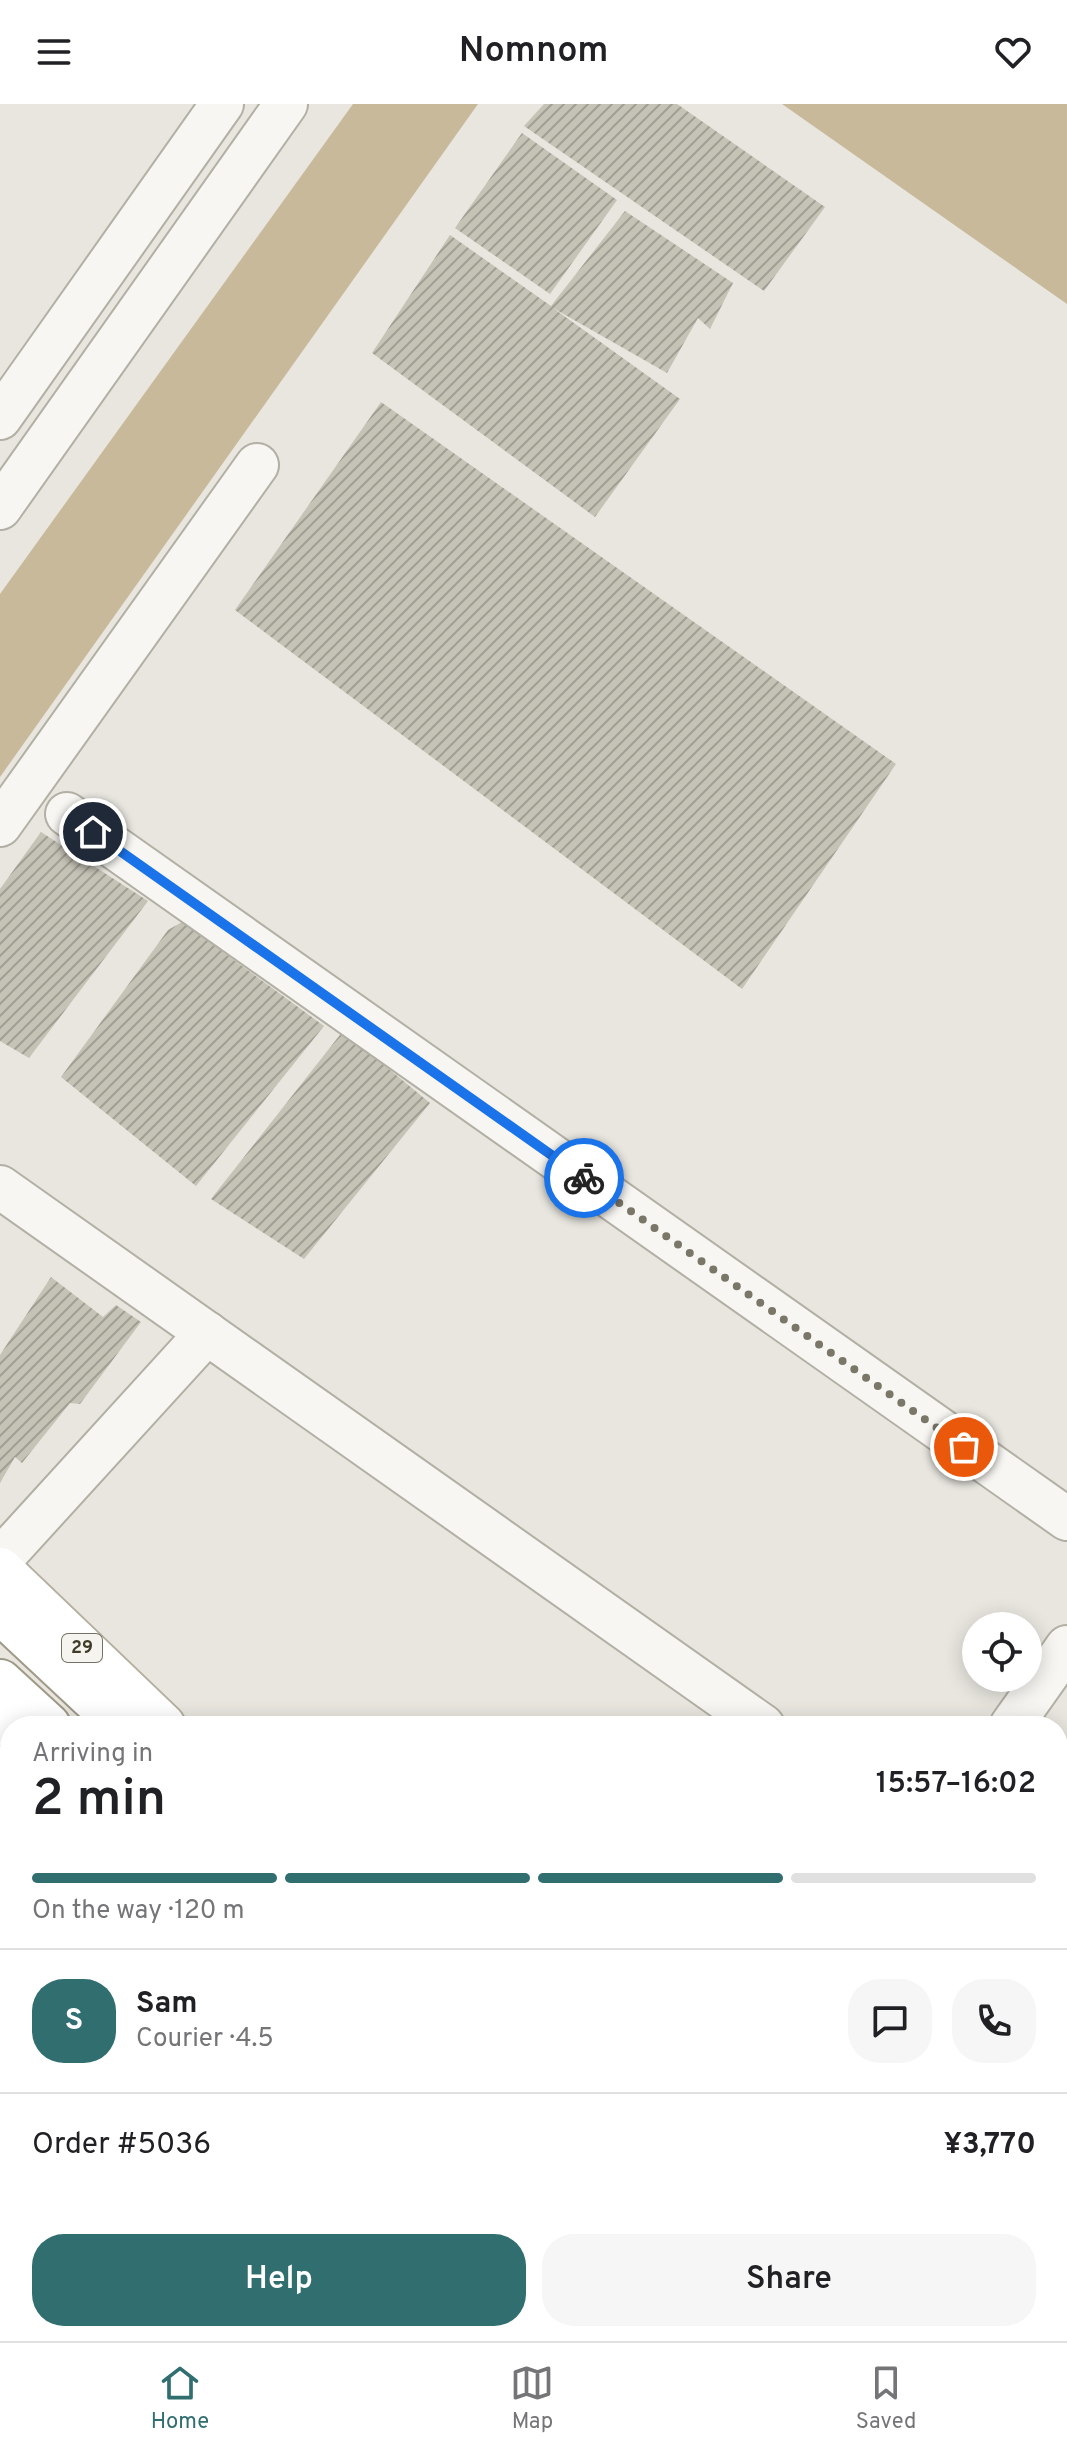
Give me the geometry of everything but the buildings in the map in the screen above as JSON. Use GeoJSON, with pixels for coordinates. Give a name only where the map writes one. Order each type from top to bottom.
{"type":"FeatureCollection","features":[{"type":"Feature","properties":{"kind":"main road","name":"29"},"geometry":{"type":"LineString","coordinates":[[0,1570],[153,1716]]}},
{"type":"Feature","properties":{"kind":"main road"},"geometry":{"type":"LineString","coordinates":[[0,1611],[112,1716]]}},
{"type":"Feature","properties":{"kind":"main road"},"geometry":{"type":"LineString","coordinates":[[0,1682],[37,1716]]}},
{"type":"Feature","properties":{"kind":"street"},"geometry":{"type":"LineString","coordinates":[[61,422],[6,395],[222,104]]}},
{"type":"Feature","properties":{"kind":"street"},"geometry":{"type":"LineString","coordinates":[[0,508],[286,104]]}},
{"type":"Feature","properties":{"kind":"street"},"geometry":{"type":"LineString","coordinates":[[0,825],[257,465]]}},
{"type":"Feature","properties":{"kind":"street"},"geometry":{"type":"LineString","coordinates":[[67,814],[1067,1519]]}},
{"type":"Feature","properties":{"kind":"street"},"geometry":{"type":"LineString","coordinates":[[0,1187],[749,1716]]}},
{"type":"Feature","properties":{"kind":"street"},"geometry":{"type":"LineString","coordinates":[[0,1560],[207,1333]]}},
{"type":"Feature","properties":{"kind":"street"},"geometry":{"type":"LineString","coordinates":[[1018,1716],[1067,1647]]}},
{"type":"Feature","properties":{"kind":"shaded area"},"geometry":{"type":"Polygon","coordinates":[[[353,104],[478,104],[0,777],[0,594],[353,104]]]}},
{"type":"Feature","properties":{"kind":"shaded area"},"geometry":{"type":"Polygon","coordinates":[[[782,104],[1067,104],[1067,304],[782,104]]]}},
{"type":"Feature","properties":{"kind":"way so far"},"geometry":{"type":"LineString","coordinates":[[584,1178],[964,1447]]}},
{"type":"Feature","properties":{"kind":"route"},"geometry":{"type":"LineString","coordinates":[[93,832],[584,1178]]}}]}
